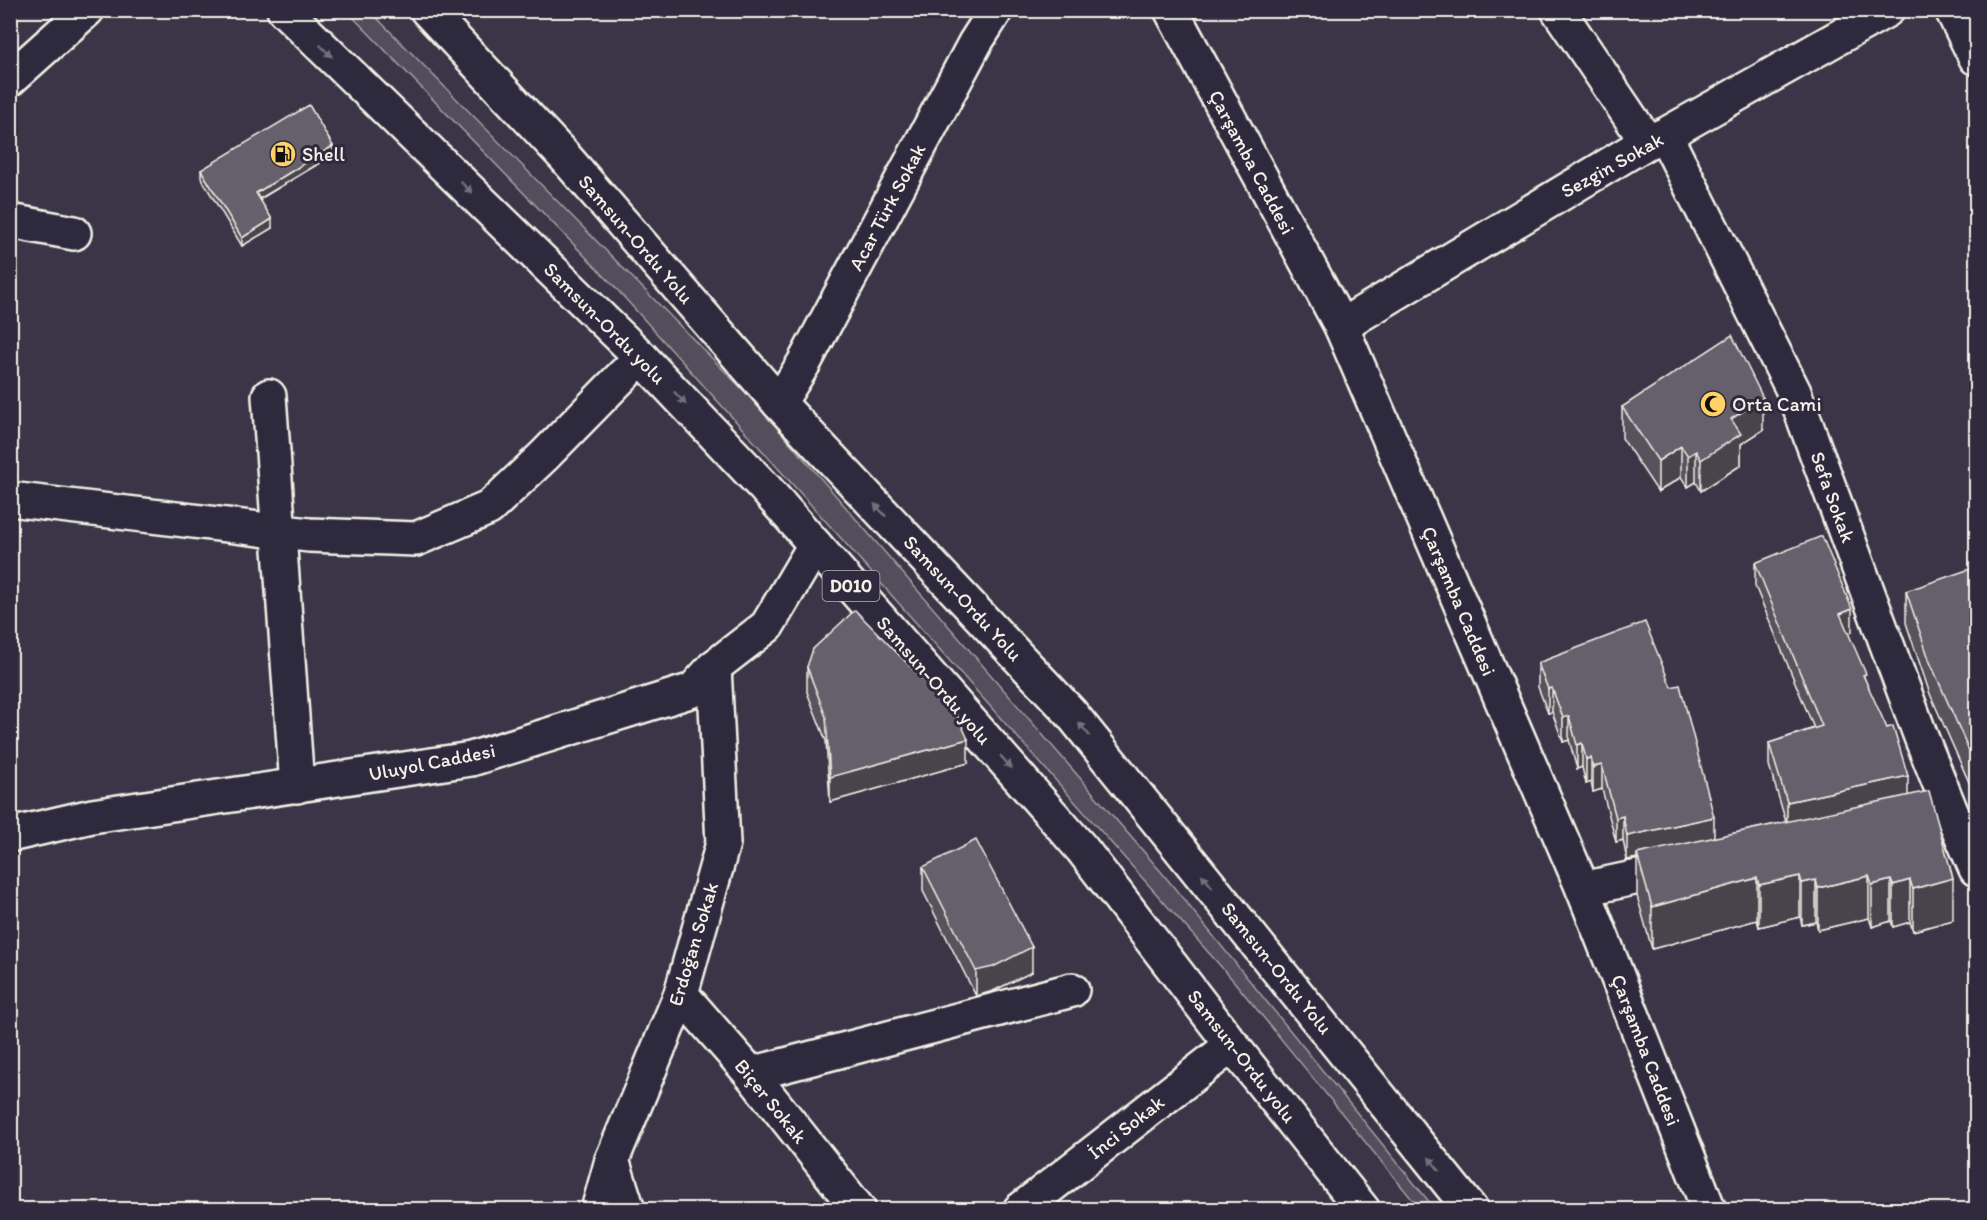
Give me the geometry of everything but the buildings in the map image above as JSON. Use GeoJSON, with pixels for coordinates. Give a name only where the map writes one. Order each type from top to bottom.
{"type":"FeatureCollection","features":[{"type":"Feature","properties":{"kind":"main road"},"geometry":{"type":"LineString","coordinates":[[10,79],[87,10]]}},
{"type":"Feature","properties":{"kind":"main road","name":"Samsun-Ordu yolu"},"geometry":{"type":"LineString","coordinates":[[284,10],[641,357],[765,488],[1082,849],[1232,1045],[1363,1209]]}},
{"type":"Feature","properties":{"kind":"main road","name":"Acar Türk Sokak"},"geometry":{"type":"LineString","coordinates":[[779,403],[804,363],[969,53],[996,10]]}},
{"type":"Feature","properties":{"kind":"main road","name":"Çarşamba Caddesi"},"geometry":{"type":"LineString","coordinates":[[1172,10],[1341,327],[1583,889],[1708,1209]]}},
{"type":"Feature","properties":{"kind":"main road","name":"Sefa Sokak"},"geometry":{"type":"LineString","coordinates":[[1558,10],[1656,138],[1794,392],[1921,737],[1977,869]]}},
{"type":"Feature","properties":{"kind":"main road","name":"Sezgin Sokak"},"geometry":{"type":"LineString","coordinates":[[1341,327],[1656,138],[1887,10]]}},
{"type":"Feature","properties":{"kind":"main road"},"geometry":{"type":"LineString","coordinates":[[1952,10],[1977,58]]}},
{"type":"Feature","properties":{"kind":"main road","name":"Samsun-Ordu Yolu"},"geometry":{"type":"LineString","coordinates":[[430,11],[565,157],[779,403],[1070,712],[1471,1209]]}},
{"type":"Feature","properties":{"kind":"main road"},"geometry":{"type":"LineString","coordinates":[[10,221],[74,233]]}},
{"type":"Feature","properties":{"kind":"main road"},"geometry":{"type":"LineString","coordinates":[[10,499],[309,535],[416,539],[489,508],[544,456],[641,357]]}},
{"type":"Feature","properties":{"kind":"main road"},"geometry":{"type":"LineString","coordinates":[[269,396],[297,786]]}},
{"type":"Feature","properties":{"kind":"main road","name":"Uluyol Caddesi"},"geometry":{"type":"LineString","coordinates":[[10,835],[92,816],[471,759],[693,690],[714,667],[767,626],[815,545]]}},
{"type":"Feature","properties":{"kind":"main road","name":"Erdoğan Sokak"},"geometry":{"type":"LineString","coordinates":[[598,1209],[612,1160],[681,994],[723,843],[714,667]]}},
{"type":"Feature","properties":{"kind":"main road"},"geometry":{"type":"LineString","coordinates":[[1583,889],[1708,862]]}},
{"type":"Feature","properties":{"kind":"main road"},"geometry":{"type":"LineString","coordinates":[[750,1074],[1072,990]]}},
{"type":"Feature","properties":{"kind":"main road","name":"Biçer Sokak"},"geometry":{"type":"LineString","coordinates":[[681,994],[750,1074],[859,1209]]}},
{"type":"Feature","properties":{"kind":"main road","name":"İnci Sokak"},"geometry":{"type":"LineString","coordinates":[[1020,1209],[1232,1045]]}},
{"type":"Feature","properties":{"kind":"main road"},"geometry":{"type":"LineString","coordinates":[[612,1160],[628,1209]]}},
{"type":"Feature","properties":{"kind":"shaded area"},"geometry":{"type":"Polygon","coordinates":[[[347,11],[370,11],[753,400],[1163,874],[1435,1209],[1420,1209],[1232,979],[613,285],[347,11]]]}},
{"type":"Feature","properties":{"kind":"place","name":"Shell"},"geometry":{"type":"Point","coordinates":[283,154]}},
{"type":"Feature","properties":{"kind":"place","name":"Orta Cami"},"geometry":{"type":"Point","coordinates":[1713,404]}}]}
